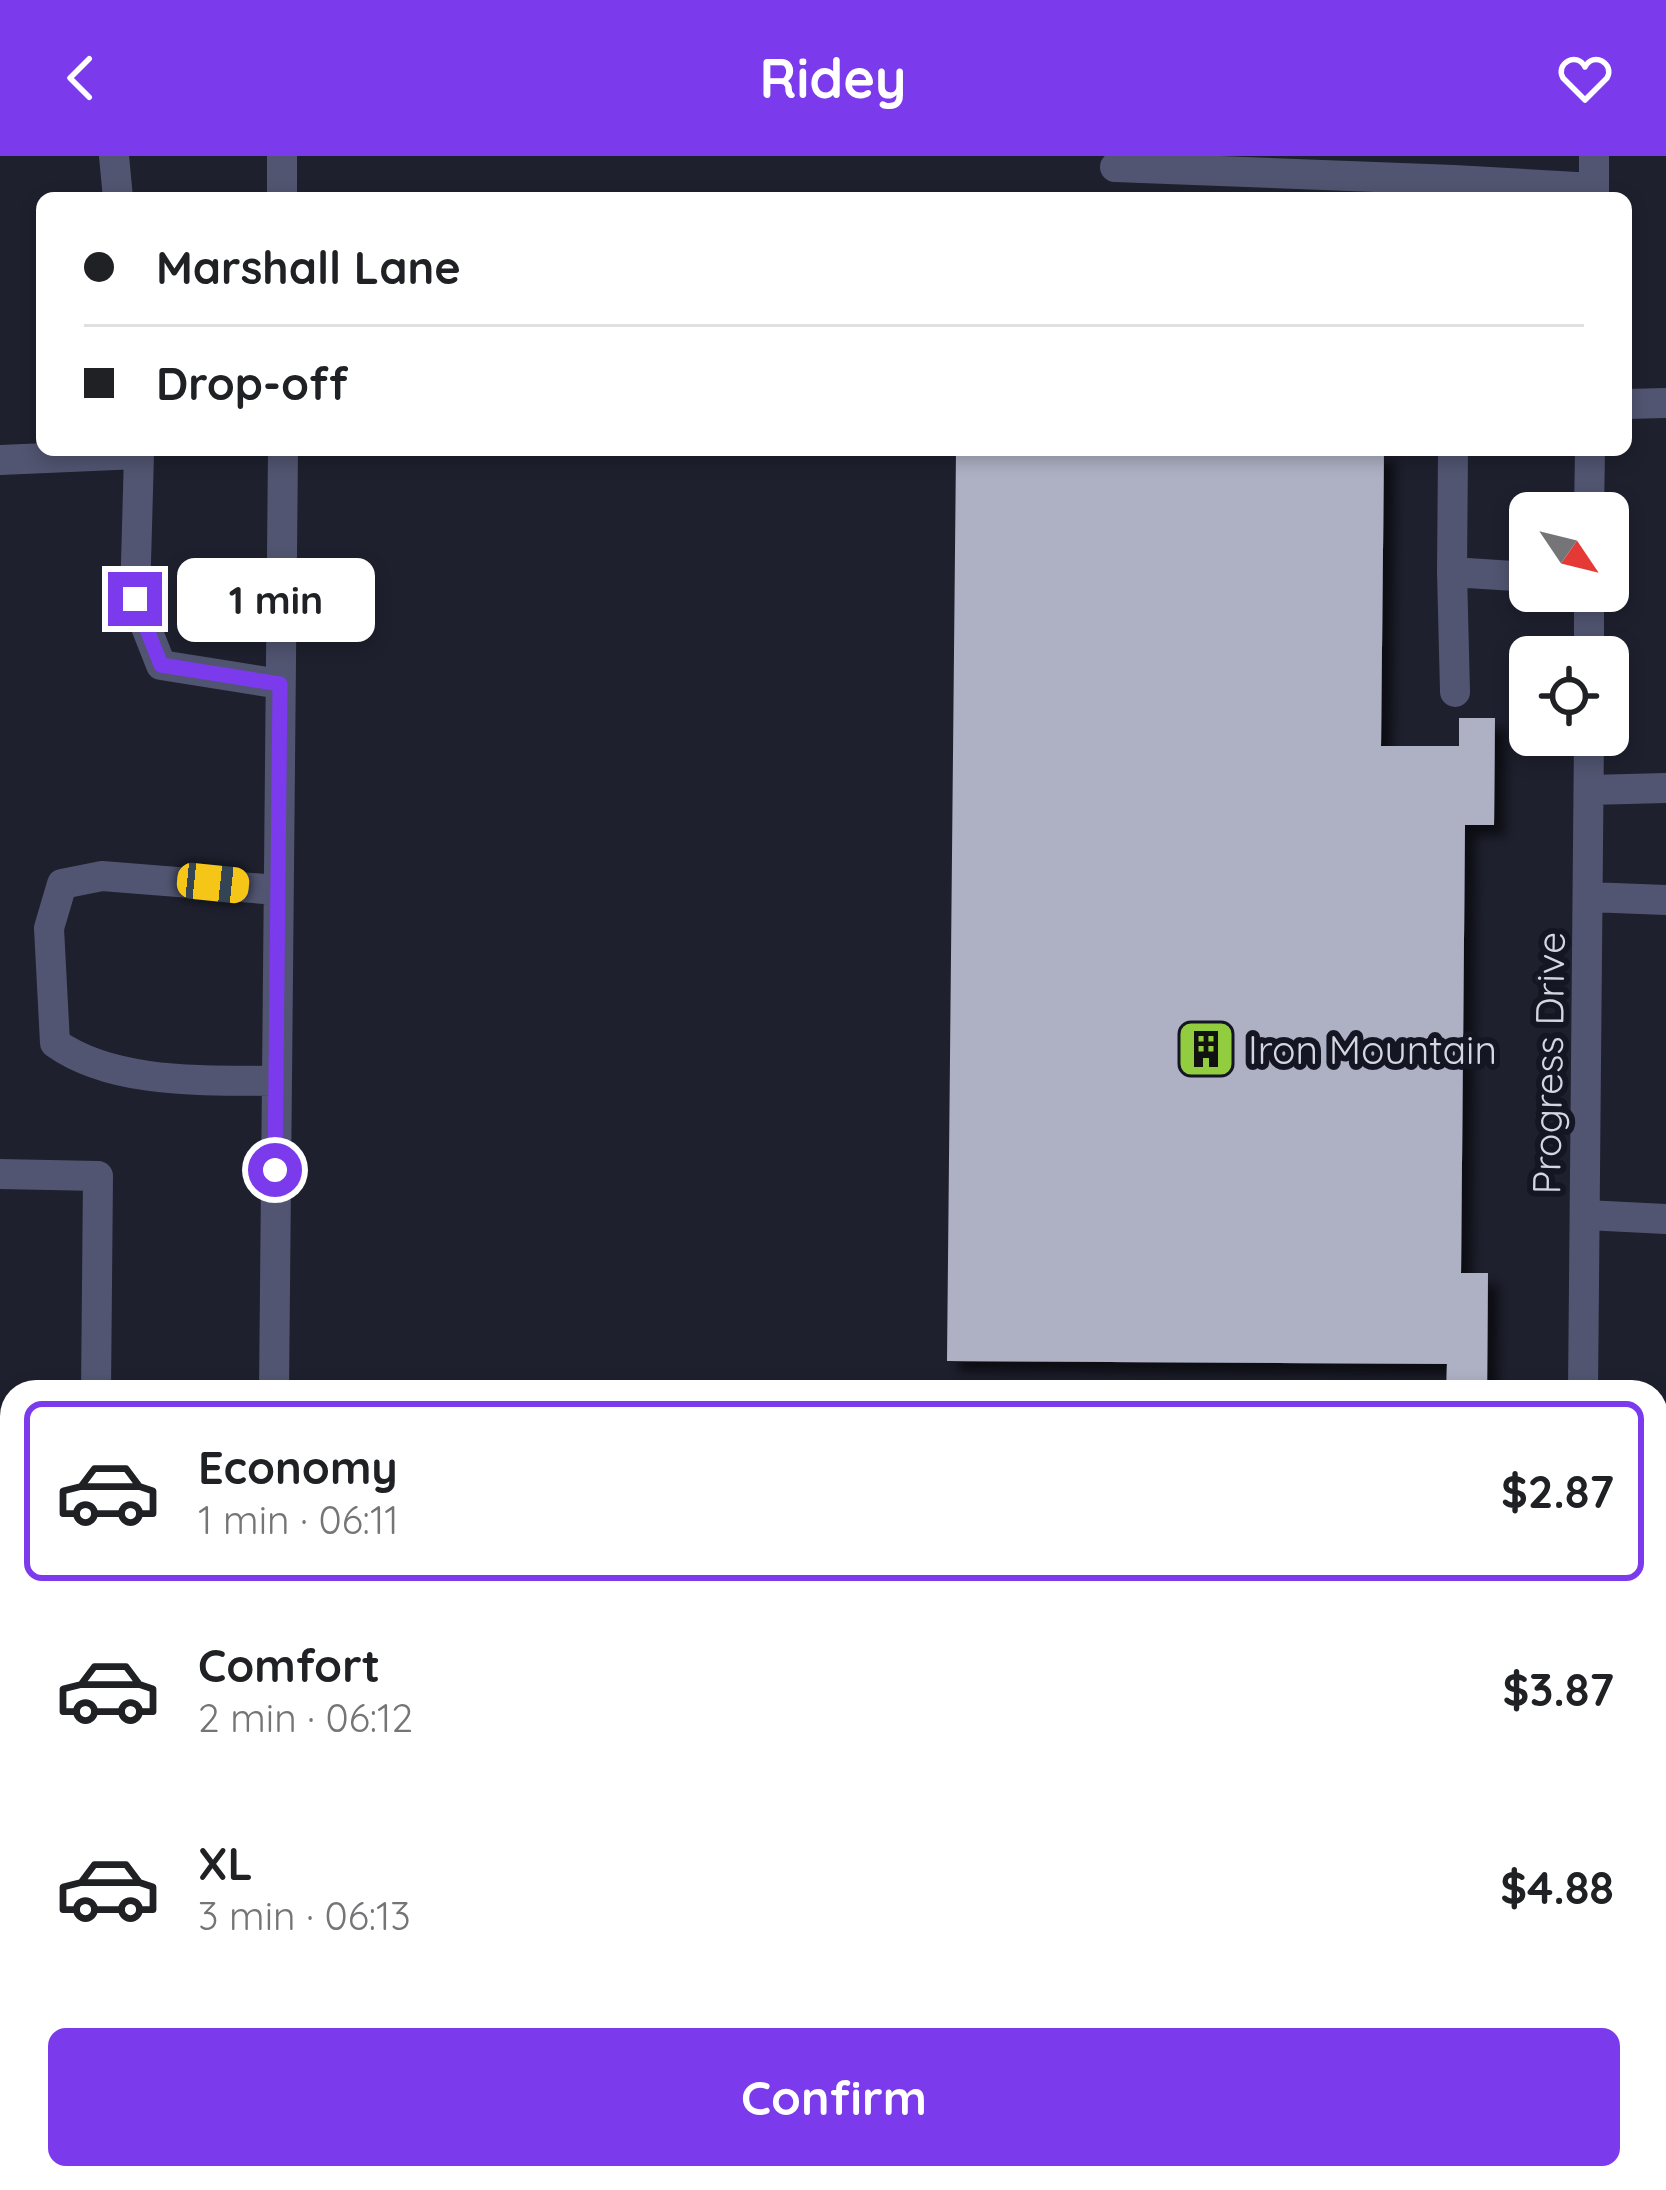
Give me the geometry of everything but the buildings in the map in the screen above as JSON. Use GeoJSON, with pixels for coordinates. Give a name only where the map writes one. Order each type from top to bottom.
{"type":"FeatureCollection","features":[{"type":"Feature","properties":{"kind":"street"},"geometry":{"type":"LineString","coordinates":[[114,156],[117,192]]}},
{"type":"Feature","properties":{"kind":"street"},"geometry":{"type":"LineString","coordinates":[[282,156],[282,192]]}},
{"type":"Feature","properties":{"kind":"street"},"geometry":{"type":"LineString","coordinates":[[1594,156],[1594,192]]}},
{"type":"Feature","properties":{"kind":"street"},"geometry":{"type":"LineString","coordinates":[[1114,166],[1465,179],[1585,192]]}},
{"type":"Feature","properties":{"kind":"street"},"geometry":{"type":"LineString","coordinates":[[1632,404],[1666,403]]}},
{"type":"Feature","properties":{"kind":"street"},"geometry":{"type":"LineString","coordinates":[[0,460],[70,456]]}},
{"type":"Feature","properties":{"kind":"street"},"geometry":{"type":"LineString","coordinates":[[139,456],[135,599],[161,665],[280,684]]}},
{"type":"Feature","properties":{"kind":"street"},"geometry":{"type":"LineString","coordinates":[[274,1380],[283,456]]}},
{"type":"Feature","properties":{"kind":"street"},"geometry":{"type":"LineString","coordinates":[[1453,456],[1455,692]]}},
{"type":"Feature","properties":{"kind":"street"},"geometry":{"type":"LineString","coordinates":[[1589,492],[1590,456]]}},
{"type":"Feature","properties":{"kind":"street"},"geometry":{"type":"LineString","coordinates":[[1452,572],[1509,576]]}},
{"type":"Feature","properties":{"kind":"street","name":"Progress Drive"},"geometry":{"type":"LineString","coordinates":[[1583,1380],[1589,756]]}},
{"type":"Feature","properties":{"kind":"street"},"geometry":{"type":"LineString","coordinates":[[1589,790],[1666,788]]}},
{"type":"Feature","properties":{"kind":"street"},"geometry":{"type":"LineString","coordinates":[[276,1081],[208,1080],[85,1064],[56,1043],[50,928],[62,884],[102,876],[278,890]]}},
{"type":"Feature","properties":{"kind":"street"},"geometry":{"type":"LineString","coordinates":[[1589,897],[1666,900]]}},
{"type":"Feature","properties":{"kind":"street"},"geometry":{"type":"LineString","coordinates":[[0,1174],[98,1176],[96,1380]]}},
{"type":"Feature","properties":{"kind":"street"},"geometry":{"type":"LineString","coordinates":[[1586,1215],[1666,1219]]}},
{"type":"Feature","properties":{"kind":"place","name":"Iron Mountain"},"geometry":{"type":"Point","coordinates":[1206,1049]}},
{"type":"Feature","properties":{"kind":"route"},"geometry":{"type":"LineString","coordinates":[[135,599],[161,665],[280,684],[275,1170]]}}]}
